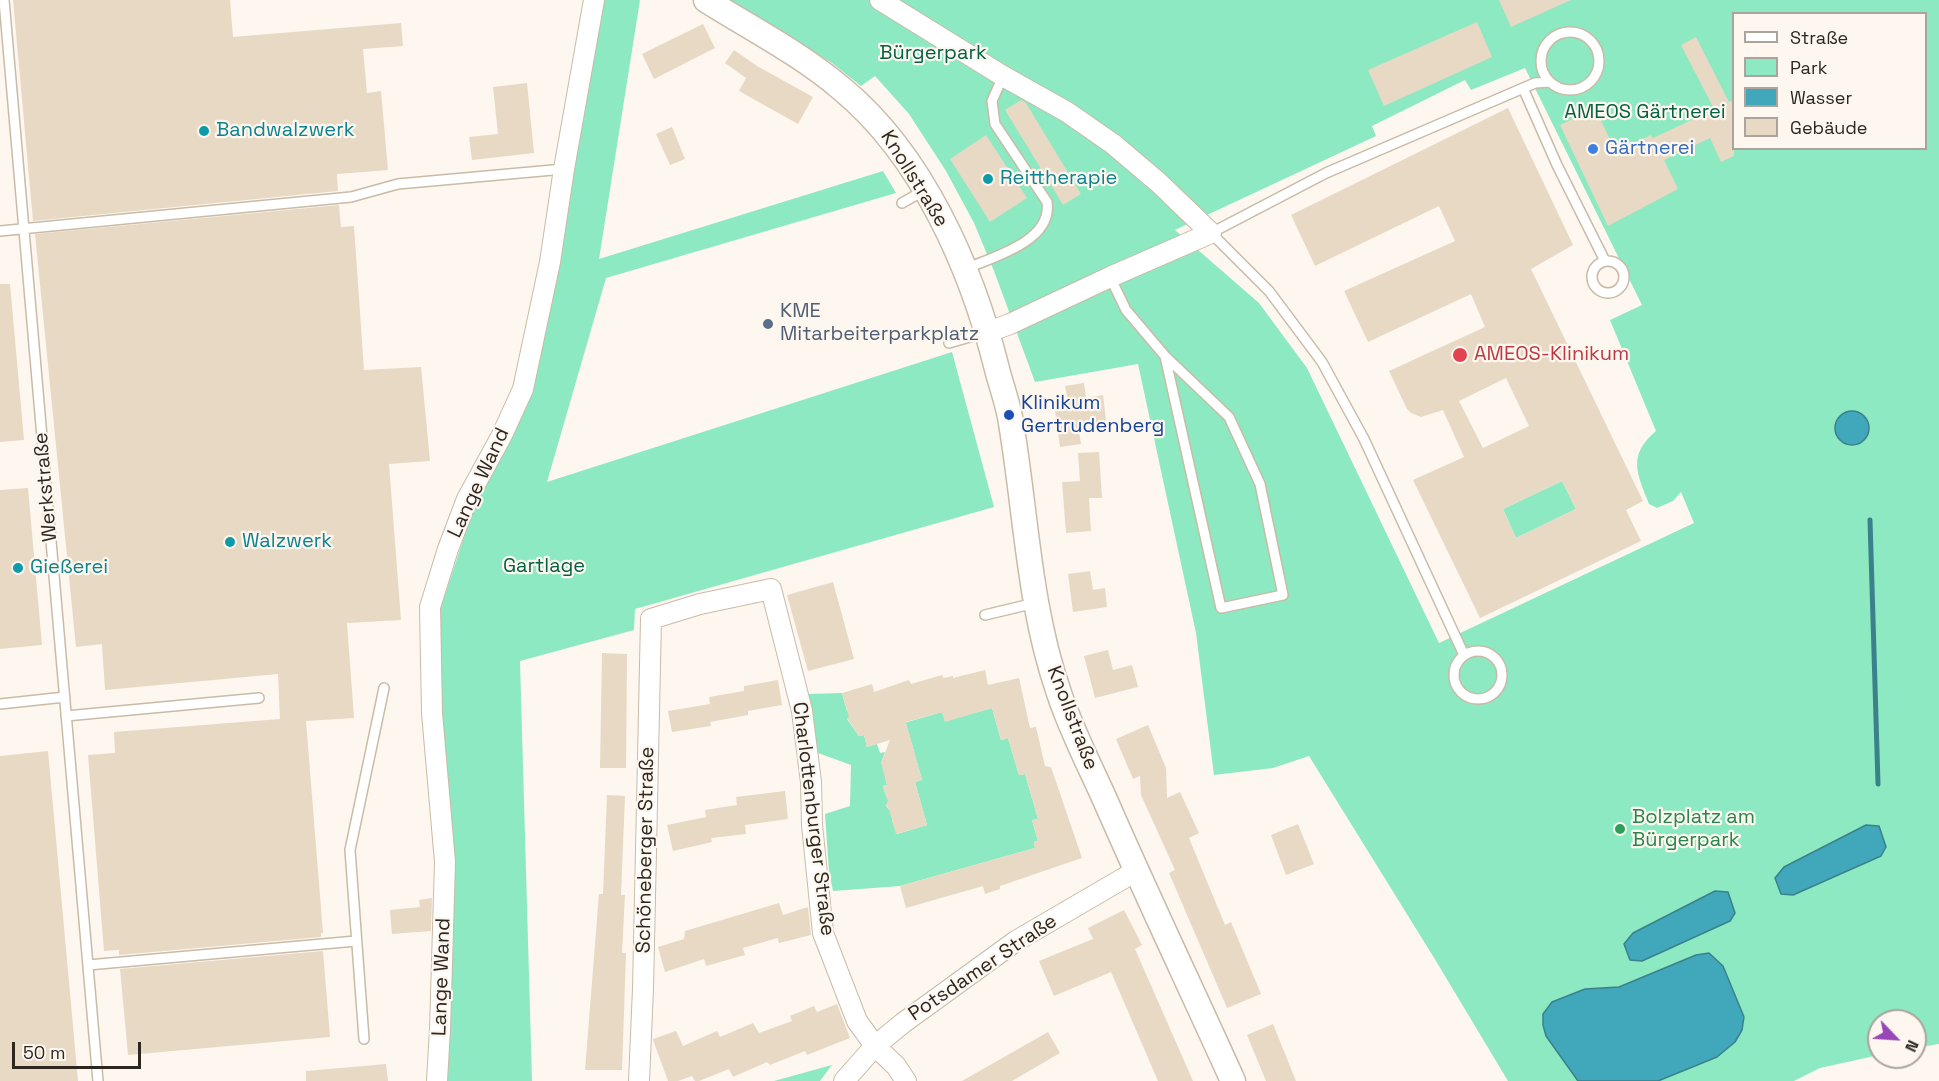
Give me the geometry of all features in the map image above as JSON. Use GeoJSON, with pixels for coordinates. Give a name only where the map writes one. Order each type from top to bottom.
{"type":"FeatureCollection","features":[{"type":"Feature","properties":{"kind":"street","name":"Lange Wand"},"geometry":{"type":"LineString","coordinates":[[437,1081],[445,862],[432,713],[430,607],[467,499],[502,435],[523,388],[550,262],[594,0]]}},
{"type":"Feature","properties":{"kind":"street","name":"Knollstraße"},"geometry":{"type":"LineString","coordinates":[[706,0],[812,65],[844,90],[876,120],[903,155],[925,190],[965,269],[988,332],[1009,415],[1035,603],[1059,695],[1136,871],[1233,1081]]}},
{"type":"Feature","properties":{"kind":"street"},"geometry":{"type":"LineString","coordinates":[[880,0],[1003,76],[1067,112],[1113,144],[1159,183],[1211,233],[988,332]]}},
{"type":"Feature","properties":{"kind":"street","name":"Charlottenburger Straße"},"geometry":{"type":"LineString","coordinates":[[651,619],[700,604],[771,589],[802,711],[811,782],[812,825],[824,933],[857,1021],[875,1046],[896,1066],[906,1081]]}},
{"type":"Feature","properties":{"kind":"street","name":"Schöneberger Straße"},"geometry":{"type":"LineString","coordinates":[[639,1081],[651,619]]}},
{"type":"Feature","properties":{"kind":"street","name":"Potsdamer Straße"},"geometry":{"type":"LineString","coordinates":[[844,1081],[875,1046],[903,1023],[1016,941],[1136,871]]}},
{"type":"Feature","properties":{"kind":"lane","name":"Werkstraße"},"geometry":{"type":"LineString","coordinates":[[4,0],[98,1081]]}},
{"type":"Feature","properties":{"kind":"lane"},"geometry":{"type":"LineString","coordinates":[[1464,655],[1364,439],[1322,362],[1269,291],[1211,233],[1326,173],[1535,82],[1550,82],[1566,90],[1575,90],[1591,82],[1597,74],[1599,55],[1589,39],[1571,32],[1561,34],[1546,46],[1542,55],[1542,64],[1544,74],[1550,82]]}},
{"type":"Feature","properties":{"kind":"lane"},"geometry":{"type":"LineString","coordinates":[[965,269],[1018,247],[1034,235],[1044,223],[1048,212],[1047,202],[995,124],[992,101],[1003,76]]}},
{"type":"Feature","properties":{"kind":"lane"},"geometry":{"type":"LineString","coordinates":[[1523,88],[1557,165],[1605,261]]}},
{"type":"Feature","properties":{"kind":"lane"},"geometry":{"type":"LineString","coordinates":[[0,231],[351,197],[399,184],[564,169]]}},
{"type":"Feature","properties":{"kind":"lane"},"geometry":{"type":"LineString","coordinates":[[902,203],[925,190]]}},
{"type":"Feature","properties":{"kind":"lane"},"geometry":{"type":"LineString","coordinates":[[1110,277],[1126,310],[1165,356],[1229,417],[1260,484],[1283,595],[1221,608],[1165,356]]}},
{"type":"Feature","properties":{"kind":"lane"},"geometry":{"type":"LineString","coordinates":[[949,343],[988,332]]}},
{"type":"Feature","properties":{"kind":"lane"},"geometry":{"type":"LineString","coordinates":[[985,615],[1035,603]]}},
{"type":"Feature","properties":{"kind":"lane"},"geometry":{"type":"LineString","coordinates":[[1470,652],[1484,652],[1497,660],[1502,675],[1500,682],[1485,698],[1470,697],[1458,688],[1455,682],[1455,667],[1464,655],[1470,652]]}},
{"type":"Feature","properties":{"kind":"lane"},"geometry":{"type":"LineString","coordinates":[[364,1039],[350,850],[384,688]]}},
{"type":"Feature","properties":{"kind":"lane"},"geometry":{"type":"LineString","coordinates":[[0,704],[65,697]]}},
{"type":"Feature","properties":{"kind":"lane"},"geometry":{"type":"LineString","coordinates":[[66,716],[259,698]]}},
{"type":"Feature","properties":{"kind":"lane"},"geometry":{"type":"LineString","coordinates":[[88,965],[356,941]]}},
{"type":"Feature","properties":{"kind":"green space","name":"Gartlage"},"geometry":{"type":"Polygon","coordinates":[[[600,0],[640,0],[599,259],[883,171],[896,193],[606,278],[547,482],[952,352],[994,507],[635,609],[634,630],[520,661],[532,1081],[440,1081],[449,887],[438,616],[474,507],[525,404],[600,0]]]}},
{"type":"Feature","properties":{"kind":"green space"},"geometry":{"type":"Polygon","coordinates":[[[730,0],[1939,0],[1939,1044],[1927,1046],[1927,1009],[1867,1009],[1867,1058],[1820,1068],[1794,1081],[1508,1081],[1309,756],[1273,768],[1214,775],[1196,633],[1138,364],[1035,382],[974,223],[946,171],[909,114],[875,76],[861,86],[832,63],[730,0]],[[1525,68],[1471,90],[1465,80],[1372,126],[1376,136],[1175,230],[1259,303],[1307,368],[1439,643],[1694,523],[1681,492],[1673,501],[1657,508],[1649,504],[1637,465],[1641,449],[1656,431],[1610,320],[1642,305],[1525,68]]]}},
{"type":"Feature","properties":{"kind":"green space"},"geometry":{"type":"Polygon","coordinates":[[[1562,481],[1576,509],[1516,538],[1503,509],[1562,481]]]}},
{"type":"Feature","properties":{"kind":"green space"},"geometry":{"type":"Polygon","coordinates":[[[842,693],[847,711],[853,716],[847,719],[859,736],[864,735],[867,747],[877,744],[880,753],[885,752],[881,763],[892,775],[885,777],[887,785],[883,786],[886,796],[891,795],[886,806],[897,819],[892,820],[897,834],[927,825],[915,782],[922,780],[904,723],[942,712],[945,721],[992,708],[1001,740],[1008,738],[1019,775],[1025,774],[1038,819],[1032,820],[1038,841],[1034,842],[1035,848],[900,886],[833,891],[829,871],[825,814],[850,806],[851,765],[818,753],[808,694],[842,693]]]}},
{"type":"Feature","properties":{"kind":"green space"},"geometry":{"type":"Polygon","coordinates":[[[832,1065],[820,1081],[774,1081],[832,1065]]]}},
{"type":"Feature","properties":{"kind":"water"},"geometry":{"type":"Polygon","coordinates":[[[1852,411],[1864,416],[1869,428],[1864,440],[1852,445],[1840,440],[1835,428],[1840,416],[1852,411]]]}},
{"type":"Feature","properties":{"kind":"water"},"geometry":{"type":"Polygon","coordinates":[[[1866,825],[1879,826],[1886,847],[1881,856],[1793,895],[1781,894],[1775,878],[1784,867],[1866,825]]]}},
{"type":"Feature","properties":{"kind":"water"},"geometry":{"type":"Polygon","coordinates":[[[1715,891],[1728,892],[1735,913],[1730,921],[1642,961],[1630,960],[1624,944],[1633,933],[1715,891]]]}},
{"type":"Feature","properties":{"kind":"water"},"geometry":{"type":"Polygon","coordinates":[[[1709,953],[1723,966],[1744,1017],[1742,1030],[1735,1042],[1717,1057],[1658,1081],[1578,1081],[1546,1036],[1543,1014],[1552,1002],[1585,989],[1619,987],[1696,955],[1709,953]]]}},
{"type":"Feature","properties":{"kind":"building","name":"Bandwalzwerk"},"geometry":{"type":"Polygon","coordinates":[[[13,0],[230,0],[233,37],[401,23],[403,46],[363,49],[367,93],[381,91],[388,170],[337,174],[338,191],[33,221],[13,0]]]}},
{"type":"Feature","properties":{"kind":"building"},"geometry":{"type":"Polygon","coordinates":[[[1499,0],[1571,0],[1511,27],[1499,0]]]}},
{"type":"Feature","properties":{"kind":"building"},"geometry":{"type":"Polygon","coordinates":[[[1477,22],[1492,57],[1384,106],[1368,70],[1477,22]]]}},
{"type":"Feature","properties":{"kind":"building"},"geometry":{"type":"Polygon","coordinates":[[[703,24],[715,48],[654,79],[642,54],[703,24]]]}},
{"type":"Feature","properties":{"kind":"building"},"geometry":{"type":"Polygon","coordinates":[[[1696,37],[1729,102],[1732,101],[1734,156],[1721,162],[1710,138],[1664,160],[1678,189],[1608,226],[1560,125],[1595,108],[1616,152],[1651,135],[1653,138],[1700,116],[1699,114],[1713,107],[1681,45],[1696,37]]]}},
{"type":"Feature","properties":{"kind":"building"},"geometry":{"type":"Polygon","coordinates":[[[734,50],[757,66],[813,97],[798,124],[739,91],[746,78],[725,63],[734,50]]]}},
{"type":"Feature","properties":{"kind":"building"},"geometry":{"type":"Polygon","coordinates":[[[527,83],[534,153],[472,160],[469,137],[498,134],[493,87],[527,83]]]}},
{"type":"Feature","properties":{"kind":"building"},"geometry":{"type":"Polygon","coordinates":[[[1021,100],[1026,103],[1081,194],[1063,205],[1005,110],[1021,100]]]}},
{"type":"Feature","properties":{"kind":"building"},"geometry":{"type":"Polygon","coordinates":[[[1508,108],[1573,245],[1531,269],[1643,501],[1626,510],[1641,541],[1480,618],[1413,480],[1464,457],[1443,410],[1421,417],[1411,413],[1389,371],[1485,327],[1471,294],[1368,342],[1344,291],[1455,241],[1439,206],[1315,266],[1291,215],[1508,108]],[[1506,378],[1459,401],[1483,448],[1529,426],[1506,378]],[[1562,481],[1503,509],[1516,538],[1576,509],[1562,481]]]}},
{"type":"Feature","properties":{"kind":"building"},"geometry":{"type":"Polygon","coordinates":[[[672,127],[685,159],[670,165],[656,134],[672,127]]]}},
{"type":"Feature","properties":{"kind":"building","name":"Reittherapie"},"geometry":{"type":"Polygon","coordinates":[[[986,135],[1027,198],[990,222],[950,159],[986,135]]]}},
{"type":"Feature","properties":{"kind":"building","name":"Walzwerk"},"geometry":{"type":"Polygon","coordinates":[[[339,205],[341,227],[354,226],[364,370],[421,367],[430,461],[389,464],[401,620],[347,623],[354,718],[306,721],[323,933],[321,937],[119,955],[119,950],[104,951],[88,755],[115,753],[114,732],[280,719],[278,674],[105,690],[102,644],[76,647],[35,234],[339,205]]]}},
{"type":"Feature","properties":{"kind":"building"},"geometry":{"type":"Polygon","coordinates":[[[0,284],[10,284],[24,440],[0,442],[0,284]]]}},
{"type":"Feature","properties":{"kind":"building"},"geometry":{"type":"Polygon","coordinates":[[[1084,383],[1086,398],[1103,395],[1106,420],[1078,425],[1081,444],[1060,447],[1054,403],[1068,401],[1065,386],[1084,383]]]}},
{"type":"Feature","properties":{"kind":"building"},"geometry":{"type":"Polygon","coordinates":[[[1099,452],[1102,498],[1089,498],[1091,531],[1066,533],[1062,482],[1080,481],[1078,453],[1099,452]]]}},
{"type":"Feature","properties":{"kind":"building","name":"Gießerei"},"geometry":{"type":"Polygon","coordinates":[[[28,488],[42,645],[0,649],[0,490],[28,488]]]}},
{"type":"Feature","properties":{"kind":"building"},"geometry":{"type":"Polygon","coordinates":[[[1090,571],[1093,590],[1105,588],[1107,607],[1073,612],[1068,574],[1090,571]]]}},
{"type":"Feature","properties":{"kind":"building"},"geometry":{"type":"Polygon","coordinates":[[[833,582],[854,659],[808,671],[787,595],[833,582]]]}},
{"type":"Feature","properties":{"kind":"building"},"geometry":{"type":"Polygon","coordinates":[[[1108,650],[1113,670],[1132,665],[1138,687],[1095,698],[1084,656],[1108,650]]]}},
{"type":"Feature","properties":{"kind":"building"},"geometry":{"type":"Polygon","coordinates":[[[602,653],[627,654],[626,768],[600,768],[602,653]]]}},
{"type":"Feature","properties":{"kind":"building"},"geometry":{"type":"Polygon","coordinates":[[[985,670],[988,685],[1019,678],[1030,728],[1036,727],[1045,766],[1051,767],[1082,858],[1000,886],[1000,889],[985,894],[983,886],[906,908],[900,886],[1035,848],[1034,842],[1038,841],[1032,820],[1038,819],[1025,774],[1019,775],[1008,738],[1001,740],[992,708],[945,722],[942,712],[906,722],[922,780],[915,782],[927,825],[896,834],[886,805],[888,802],[883,786],[887,785],[881,763],[890,740],[867,747],[864,735],[859,736],[847,718],[849,717],[842,693],[872,684],[874,692],[909,680],[911,684],[942,675],[944,678],[953,676],[953,678],[985,670]]]}},
{"type":"Feature","properties":{"kind":"building"},"geometry":{"type":"Polygon","coordinates":[[[778,680],[782,705],[748,711],[748,715],[710,722],[711,726],[672,732],[668,711],[710,704],[709,697],[744,691],[744,686],[778,680]]]}},
{"type":"Feature","properties":{"kind":"building"},"geometry":{"type":"Polygon","coordinates":[[[1148,725],[1166,768],[1167,798],[1180,792],[1199,833],[1189,838],[1225,925],[1231,922],[1261,994],[1227,1008],[1169,873],[1175,870],[1141,795],[1140,776],[1133,779],[1116,739],[1148,725]]]}},
{"type":"Feature","properties":{"kind":"building"},"geometry":{"type":"Polygon","coordinates":[[[48,751],[78,1081],[0,1081],[0,756],[48,751]]]}},
{"type":"Feature","properties":{"kind":"building"},"geometry":{"type":"Polygon","coordinates":[[[785,791],[788,819],[745,825],[746,834],[711,838],[712,842],[673,851],[667,825],[706,817],[705,810],[737,805],[736,797],[785,791]]]}},
{"type":"Feature","properties":{"kind":"building"},"geometry":{"type":"Polygon","coordinates":[[[607,795],[625,796],[621,895],[625,895],[622,953],[626,953],[622,1070],[585,1070],[599,894],[603,894],[607,795]]]}},
{"type":"Feature","properties":{"kind":"building"},"geometry":{"type":"Polygon","coordinates":[[[1298,824],[1314,864],[1286,875],[1271,835],[1298,824]]]}},
{"type":"Feature","properties":{"kind":"building"},"geometry":{"type":"Polygon","coordinates":[[[432,898],[431,931],[392,934],[390,910],[420,907],[419,900],[432,898]]]}},
{"type":"Feature","properties":{"kind":"building"},"geometry":{"type":"Polygon","coordinates":[[[779,903],[783,915],[808,907],[811,935],[779,943],[778,938],[743,948],[745,955],[706,966],[704,959],[665,972],[658,947],[684,939],[685,931],[779,903]]]}},
{"type":"Feature","properties":{"kind":"building"},"geometry":{"type":"Polygon","coordinates":[[[1124,910],[1142,945],[1135,949],[1193,1081],[1158,1081],[1111,972],[1054,996],[1039,961],[1093,939],[1088,928],[1124,910]]]}},
{"type":"Feature","properties":{"kind":"building"},"geometry":{"type":"Polygon","coordinates":[[[323,951],[330,1037],[128,1055],[120,969],[323,951]]]}},
{"type":"Feature","properties":{"kind":"building"},"geometry":{"type":"Polygon","coordinates":[[[837,1004],[850,1038],[807,1055],[805,1051],[770,1065],[767,1062],[733,1077],[729,1069],[699,1081],[695,1081],[692,1076],[678,1081],[668,1081],[653,1040],[676,1031],[683,1046],[717,1031],[720,1037],[753,1023],[759,1033],[792,1021],[790,1016],[814,1006],[817,1012],[837,1004]]]}},
{"type":"Feature","properties":{"kind":"building"},"geometry":{"type":"Polygon","coordinates":[[[1273,1024],[1296,1081],[1266,1081],[1247,1035],[1273,1024]]]}},
{"type":"Feature","properties":{"kind":"building"},"geometry":{"type":"Polygon","coordinates":[[[1048,1032],[1060,1053],[1012,1081],[962,1081],[1048,1032]]]}},
{"type":"Feature","properties":{"kind":"building"},"geometry":{"type":"Polygon","coordinates":[[[386,1064],[388,1081],[306,1081],[306,1071],[386,1064]]]}},
{"type":"Feature","properties":{"kind":"waterway"},"geometry":{"type":"LineString","coordinates":[[1870,520],[1878,784]]}},
{"type":"Feature","properties":{"kind":"place","name":"Bandwalzwerk"},"geometry":{"type":"Point","coordinates":[204,131]}},
{"type":"Feature","properties":{"kind":"place","name":"Gärtnerei"},"geometry":{"type":"Point","coordinates":[1593,149]}},
{"type":"Feature","properties":{"kind":"place","name":"Reittherapie"},"geometry":{"type":"Point","coordinates":[988,179]}},
{"type":"Feature","properties":{"kind":"place","name":"KME Mitarbeiterparkplatz"},"geometry":{"type":"Point","coordinates":[768,324]}},
{"type":"Feature","properties":{"kind":"place","name":"AMEOS-Klinikum"},"geometry":{"type":"Point","coordinates":[1460,355]}},
{"type":"Feature","properties":{"kind":"place","name":"Klinikum Gertrudenberg"},"geometry":{"type":"Point","coordinates":[1009,415]}},
{"type":"Feature","properties":{"kind":"place","name":"Walzwerk"},"geometry":{"type":"Point","coordinates":[230,542]}},
{"type":"Feature","properties":{"kind":"place","name":"Gießerei"},"geometry":{"type":"Point","coordinates":[18,568]}},
{"type":"Feature","properties":{"kind":"place","name":"Bolzplatz am Bürgerpark"},"geometry":{"type":"Point","coordinates":[1620,829]}},
{"type":"Feature","properties":{"kind":"park label","name":"Bürgerpark"},"geometry":{"type":"Point","coordinates":[933,54]}},
{"type":"Feature","properties":{"kind":"park label","name":"AMEOS Gärtnerei"},"geometry":{"type":"Point","coordinates":[1645,113]}}]}
